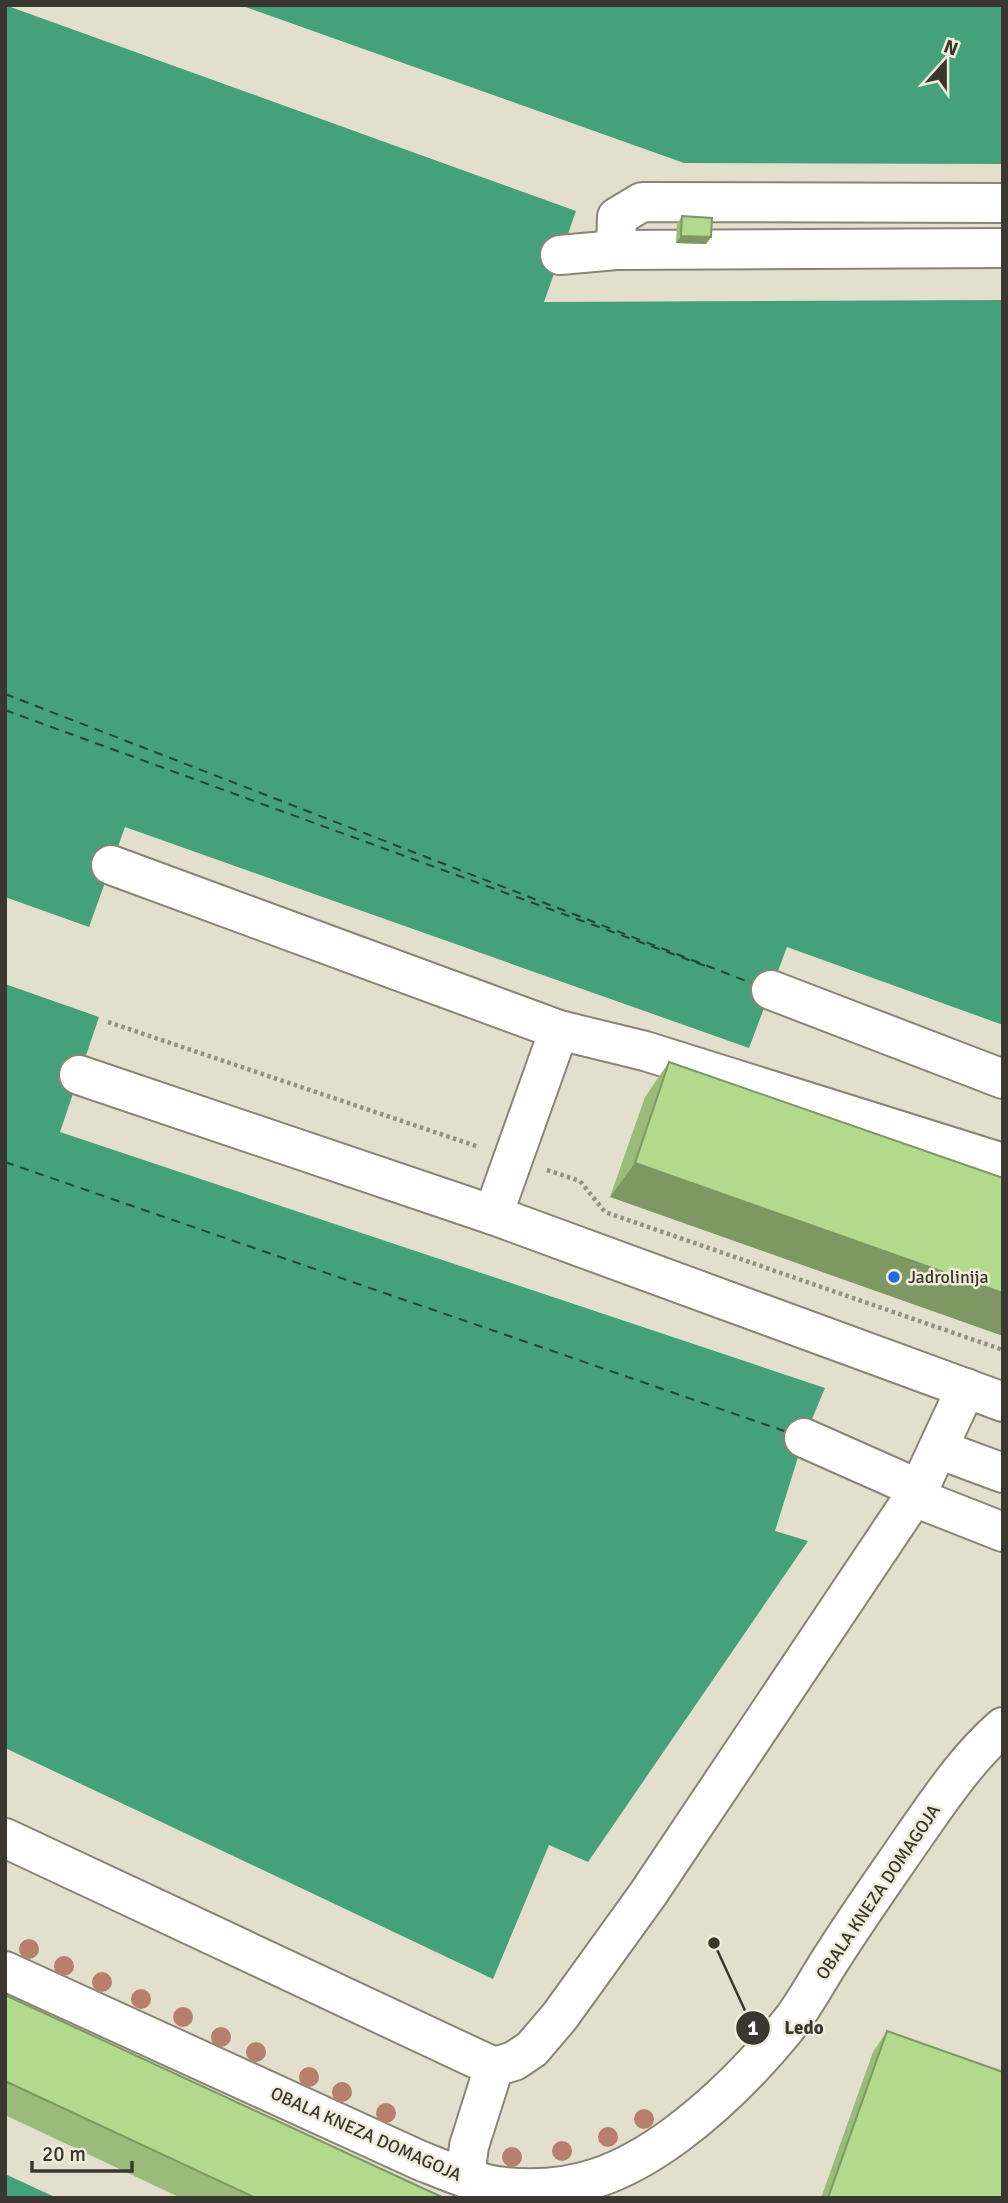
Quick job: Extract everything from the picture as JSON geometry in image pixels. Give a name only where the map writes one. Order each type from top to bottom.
[{"type":"street","points":[[617,250],[617,217],[642,202],[1003,203]]},
{"type":"street","points":[[560,255],[617,250],[1003,248]]},
{"type":"street","points":[[111,865],[559,1030],[645,1051],[1003,1163]]},
{"type":"street","points":[[771,990],[1003,1079]]},
{"type":"street","points":[[493,1215],[559,1030]]},
{"type":"street","points":[[79,1075],[493,1215],[1003,1402]]},
{"type":"street","points":[[880,1125],[1003,1184]]},
{"type":"street","points":[[5,1838],[494,2067],[514,2061],[532,2049],[565,2009],[705,1809],[917,1493],[966,1388]]},
{"type":"street","points":[[804,1438],[1003,1532]]},
{"type":"street","points":[[938,1449],[1003,1473]]},
{"type":"street","name":"OBALA KNEZA DOMAGOJA","points":[[5,1971],[465,2178],[542,2193],[608,2174],[646,2157],[700,2117],[736,2084],[793,2019],[919,1830],[977,1753],[1003,1727]]},
{"type":"street","points":[[465,2178],[469,2146],[494,2067]]},
{"type":"path","points":[[108,1022],[580,1181],[605,1212],[1003,1350]]},
{"type":"shaded area","points":[[5,5],[576,211],[544,302],[1003,300],[1003,1025],[787,947],[749,1048],[125,827],[89,927],[5,897]]},
{"type":"shaded area","points":[[240,5],[1003,5],[1003,164],[684,163]]},
{"type":"shaded area","points":[[5,984],[99,1017],[60,1132],[825,1388],[804,1438],[775,1531],[808,1541],[588,1862],[549,1845],[493,1979],[5,1748]]},
{"type":"shaded area","points":[[5,2174],[57,2198],[5,2198]]},
{"type":"building","points":[[682,216],[712,218],[711,237],[681,236]]},
{"type":"building","points":[[669,1062],[1003,1178],[1003,1293],[635,1163]]},
{"type":"building","points":[[5,1995],[444,2198],[256,2198],[5,2081]]},
{"type":"building","points":[[887,2031],[1003,2072],[1003,2198],[828,2198]]},
{"type":"ferry route","points":[[5,694],[754,984]]},
{"type":"ferry route","points":[[5,710],[711,968]]},
{"type":"ferry route","points":[[5,1162],[787,1432]]},
{"type":"place","name":"Jadrolinija","points":[[894,1277]]},
{"type":"place","name":"Ledo","points":[[714,1943]]}]
